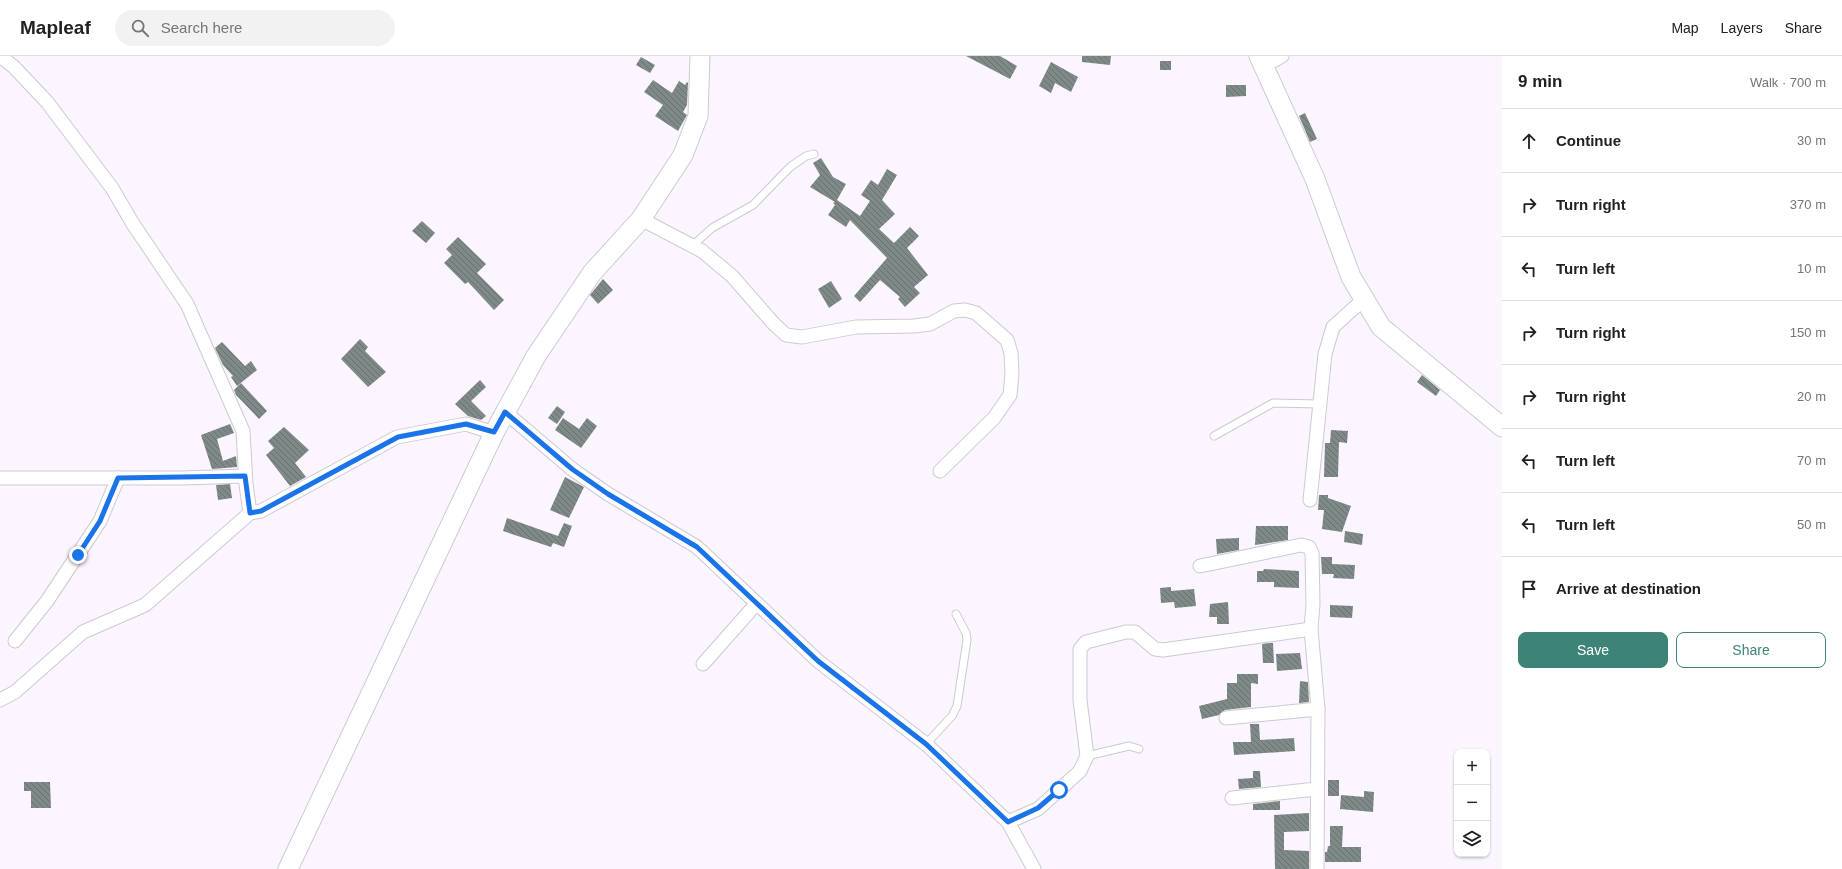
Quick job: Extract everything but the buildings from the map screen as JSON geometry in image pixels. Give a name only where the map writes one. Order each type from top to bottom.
[{"type":"street","points":[[0,56],[14,67],[47,102],[112,188],[133,224],[188,304],[243,431],[245,476],[250,513]]},
{"type":"street","points":[[288,869],[494,432],[505,412],[536,356],[592,273],[641,219],[683,155],[698,116],[700,56]]},
{"type":"street","points":[[1282,56],[1262,61],[1315,179],[1351,277],[1364,299],[1381,327],[1502,427]]},
{"type":"street","points":[[641,219],[702,251],[732,276],[774,324],[786,334],[802,338],[856,327],[930,324],[954,311],[965,310],[976,313],[1006,340],[1011,353],[1012,374],[1010,395],[994,418],[940,471]]},
{"type":"street","points":[[1310,500],[1325,354],[1333,327],[1364,299]]},
{"type":"street","points":[[505,412],[572,469],[608,494],[697,547],[818,661],[926,744],[1008,822],[1034,869]]},
{"type":"street","points":[[0,700],[15,692],[83,632],[145,605],[250,513],[261,511],[398,437],[466,424],[494,432]]},
{"type":"street","points":[[0,478],[245,476]]},
{"type":"street","points":[[15,641],[47,601],[100,521],[118,478]]},
{"type":"street","points":[[1200,566],[1301,545],[1309,547],[1312,553],[1314,604],[1311,629],[1318,709],[1316,789],[1317,869]]},
{"type":"street","points":[[703,664],[757,603]]},
{"type":"street","points":[[1008,822],[1038,808],[1080,771],[1088,756],[1080,700],[1080,649],[1086,642],[1126,632],[1135,632],[1151,647],[1163,650],[1311,629]]},
{"type":"street","points":[[1226,718],[1318,709]]},
{"type":"street","points":[[1232,798],[1316,789]]},
{"type":"lane","points":[[692,246],[712,228],[753,205],[790,167],[806,156],[814,154]]},
{"type":"lane","points":[[1214,436],[1273,403],[1320,404]]},
{"type":"lane","points":[[926,744],[952,716],[958,706],[967,640],[966,633],[956,614]]},
{"type":"lane","points":[[1088,756],[1129,746],[1138,750]]},
{"type":"route","points":[[78,555],[100,521],[118,478],[245,476],[250,513],[261,511],[398,437],[466,424],[494,432],[505,412],[572,469],[608,494],[697,547],[818,661],[926,744],[1008,822],[1038,808],[1059,790]]}]
